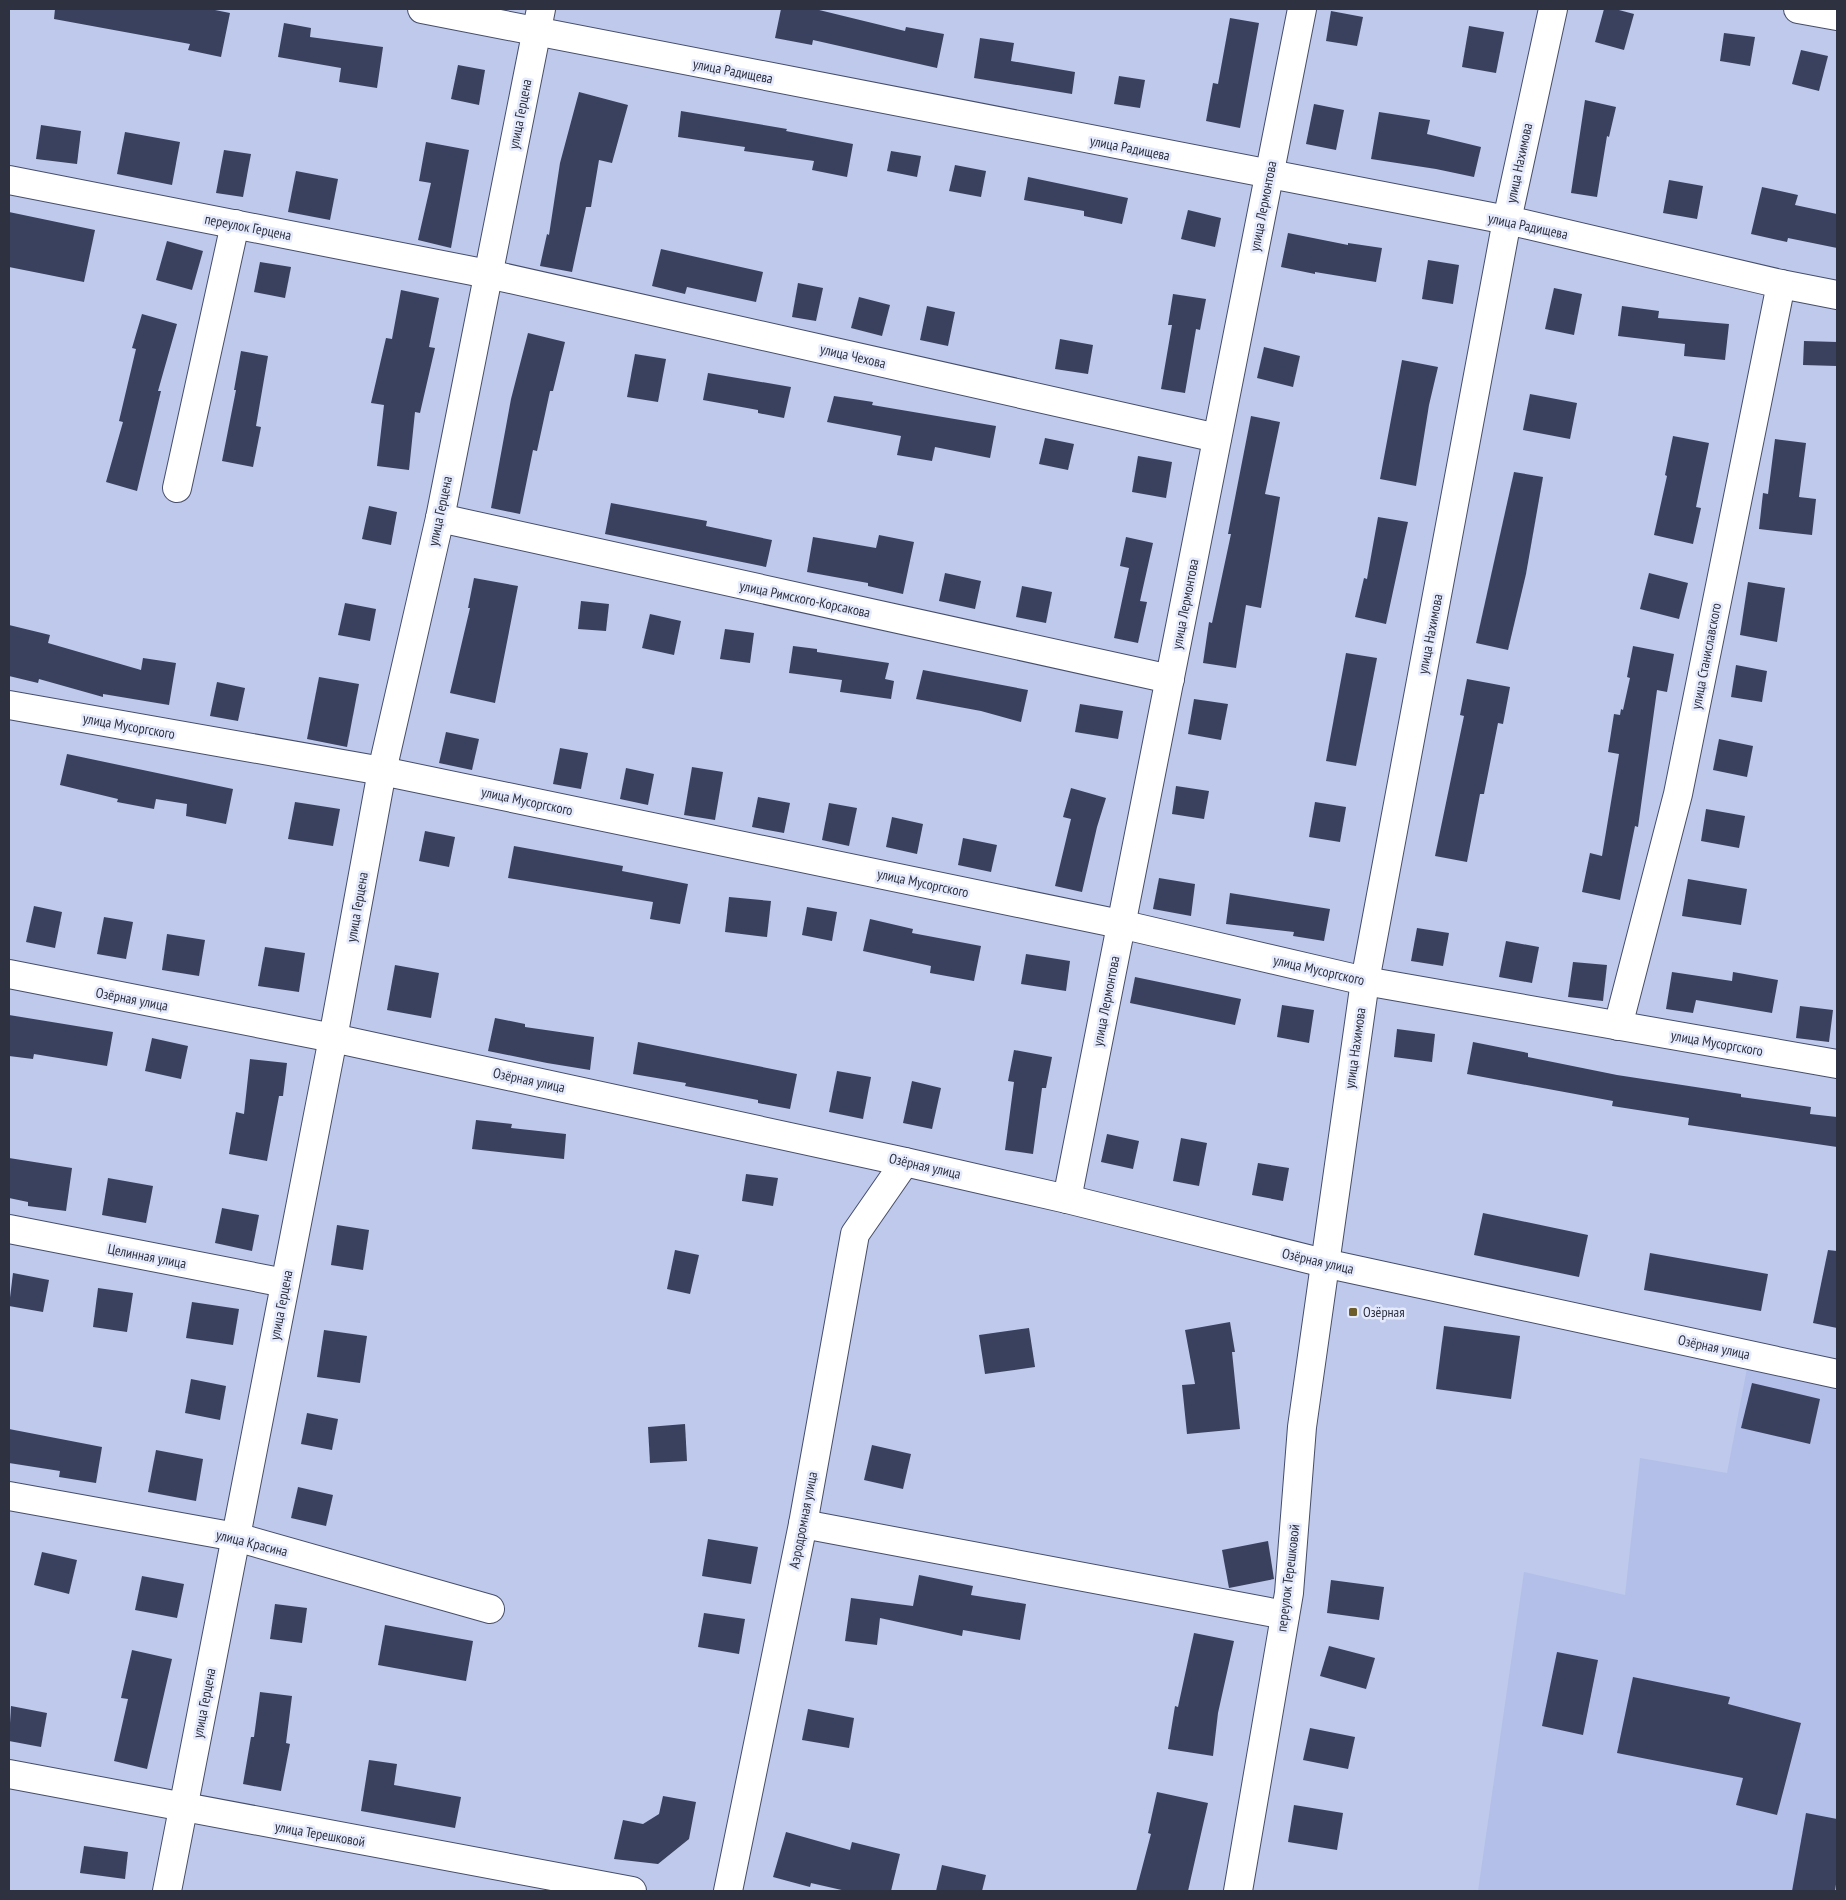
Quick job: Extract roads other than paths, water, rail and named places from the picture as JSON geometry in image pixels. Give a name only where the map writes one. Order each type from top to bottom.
[{"type":"street","name":"улица Радищева","points":[[422,9],[539,20],[1270,175],[1507,220],[1781,284],[1837,295]]},
{"type":"street","name":"улица Лермонтова","points":[[1067,1199],[1302,9]]},
{"type":"street","name":"улица Нахимова","points":[[1324,1263],[1365,981],[1507,220],[1553,9]]},
{"type":"street","points":[[1798,9],[1837,16]]},
{"type":"street","name":"улица Герцена","points":[[167,1891],[333,1038],[382,771],[440,518],[539,20]]},
{"type":"street","name":"переулок Герцена","points":[[9,180],[488,274]]},
{"type":"street","points":[[177,488],[235,224]]},
{"type":"street","name":"улица Чехова","points":[[488,274],[1218,438]]},
{"type":"street","name":"улица Станиславского","points":[[1618,1026],[1678,794],[1781,284]]},
{"type":"street","name":"улица Римского-Корсакова","points":[[440,518],[1170,679]]},
{"type":"street","name":"улица Мусоргского","points":[[9,705],[382,771],[1120,924],[1365,981],[1837,1064]]},
{"type":"street","name":"Озёрная улица","points":[[9,974],[333,1038],[905,1162],[1067,1199],[1324,1263],[1837,1374]]},
{"type":"street","name":"Аэродромная улица","points":[[728,1891],[803,1524],[855,1234],[905,1162]]},
{"type":"street","name":"Целинная улица","points":[[9,1229],[285,1283]]},
{"type":"street","name":"переулок Терешковой","points":[[1238,1891],[1289,1594],[1302,1427],[1324,1263]]},
{"type":"street","name":"улица Красина","points":[[9,1496],[236,1537],[490,1609]]},
{"type":"street","points":[[803,1524],[1285,1616]]},
{"type":"street","name":"улица Терешковой","points":[[9,1774],[632,1891]]},
{"type":"place","name":"Озёрная","points":[[1353,1312]]}]
